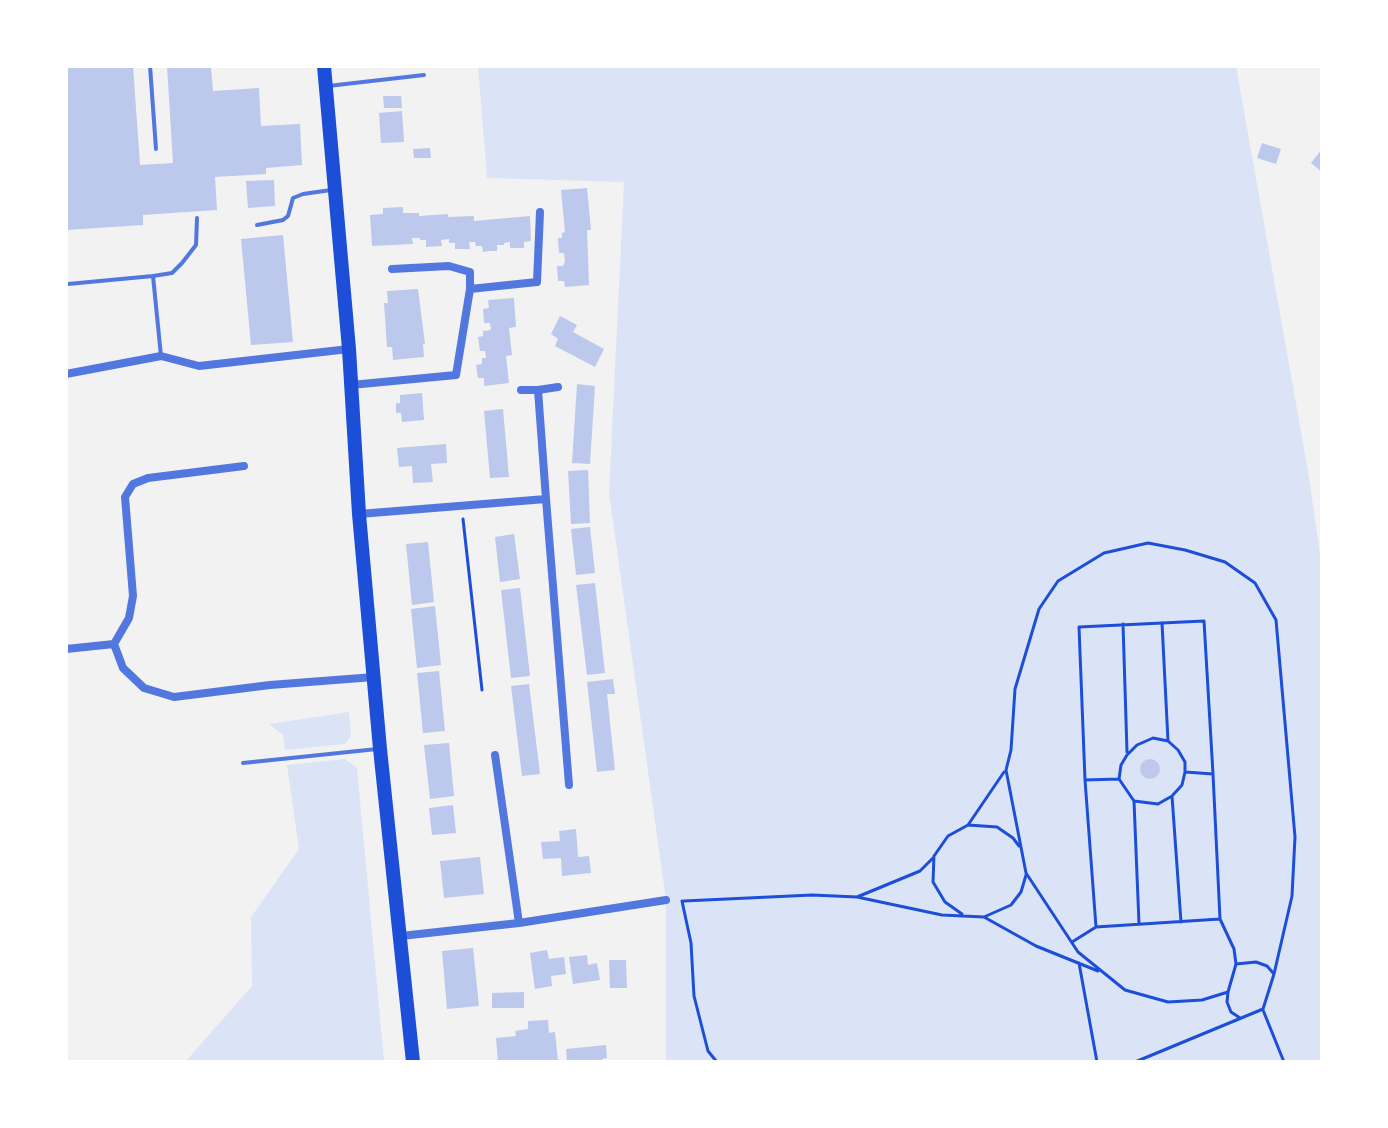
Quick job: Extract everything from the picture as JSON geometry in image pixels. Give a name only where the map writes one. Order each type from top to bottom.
[{"type":"main road","points":[[324,66],[349,349],[359,514],[413,1062]]},
{"type":"street","points":[[470,289],[537,282],[540,212]]},
{"type":"street","points":[[351,385],[456,375],[470,272],[449,266],[392,269]]},
{"type":"street","points":[[66,374],[161,356],[199,366],[349,349]]},
{"type":"street","points":[[521,390],[558,387]]},
{"type":"street","points":[[538,390],[569,785]]},
{"type":"street","points":[[114,644],[129,618],[133,596],[125,497],[133,484],[148,478],[244,466]]},
{"type":"street","points":[[359,514],[546,499]]},
{"type":"street","points":[[66,649],[114,644]]},
{"type":"street","points":[[114,644],[123,668],[144,688],[174,697],[374,677]]},
{"type":"street","points":[[495,755],[519,923]]},
{"type":"street","points":[[401,936],[519,923],[666,900]]},
{"type":"lane","points":[[150,66],[156,149]]},
{"type":"lane","points":[[325,86],[424,75]]},
{"type":"lane","points":[[257,225],[283,220],[288,216],[293,198],[333,190]]},
{"type":"lane","points":[[68,284],[172,273],[196,245],[197,218]]},
{"type":"lane","points":[[153,276],[161,356]]},
{"type":"lane","points":[[243,763],[380,749]]},
{"type":"path","points":[[461,504],[482,690]]},
{"type":"path","points":[[857,897],[920,871],[948,836],[968,825],[1006,770],[1011,750],[1015,689],[1039,609],[1058,581],[1104,553],[1148,543],[1225,562],[1255,583],[1276,620],[1295,837],[1292,896],[1263,1009],[1284,1062]]},
{"type":"path","points":[[1096,927],[1085,780],[1079,627],[1204,621],[1220,919],[1234,949],[1236,964],[1227,1002],[1231,1012],[1242,1020]]},
{"type":"path","points":[[1134,801],[1158,804],[1172,796],[1182,785],[1185,772],[1185,762],[1168,741],[1162,623]]},
{"type":"path","points":[[1123,624],[1127,755]]},
{"type":"path","points":[[1139,924],[1134,801],[1119,779],[1121,765],[1137,745],[1153,738],[1168,741]]},
{"type":"path","points":[[1006,770],[1026,873],[1078,952],[1125,990],[1168,1002],[1202,1000],[1228,992]]},
{"type":"path","points":[[1185,772],[1213,774]]},
{"type":"path","points":[[1085,780],[1119,779]]},
{"type":"path","points":[[1172,796],[1181,922]]},
{"type":"path","points":[[968,825],[997,827],[1013,838],[1020,848]]},
{"type":"path","points":[[934,856],[933,882],[945,902],[962,914]]},
{"type":"path","points":[[984,917],[1011,905],[1021,892],[1026,873]]},
{"type":"path","points":[[666,900],[812,895],[857,897],[942,915],[984,917],[1036,946],[1101,972]]},
{"type":"path","points":[[684,901],[694,996],[708,1051],[717,1062]]},
{"type":"path","points":[[1072,942],[1096,927],[1220,919]]},
{"type":"path","points":[[1236,964],[1256,962],[1267,966],[1274,974]]},
{"type":"path","points":[[1079,963],[1097,1062]]},
{"type":"path","points":[[1135,1062],[1263,1009]]},
{"type":"shaded area","points":[[478,66],[1236,66],[1308,471],[1322,567],[1322,1062],[666,1062],[666,900],[609,493],[624,182],[487,178]]},
{"type":"shaded area","points":[[349,712],[351,735],[345,744],[285,750],[283,735],[269,724]]},
{"type":"shaded area","points":[[345,759],[357,768],[384,1061],[185,1062],[252,986],[251,917],[299,849],[287,765]]},
{"type":"building","points":[[66,66],[133,66],[140,165],[173,163],[167,66],[200,66],[211,67],[213,91],[259,88],[261,126],[300,124],[302,165],[266,168],[266,174],[215,177],[217,210],[143,215],[143,225],[66,230]]},
{"type":"building","points":[[383,96],[401,96],[402,108],[384,108]]},
{"type":"building","points":[[402,111],[404,142],[381,143],[379,113]]},
{"type":"building","points":[[1262,143],[1281,149],[1276,164],[1257,158]]},
{"type":"building","points":[[430,148],[431,158],[414,158],[413,149]]},
{"type":"building","points":[[1322,149],[1322,172],[1311,163]]},
{"type":"building","points":[[274,180],[275,206],[248,208],[246,181]]},
{"type":"building","points":[[587,188],[591,230],[587,230],[589,285],[565,287],[564,281],[558,281],[557,266],[563,266],[565,261],[564,253],[559,253],[558,238],[562,238],[565,232],[561,190]]},
{"type":"building","points":[[403,207],[403,213],[474,216],[474,221],[530,216],[531,241],[524,242],[524,248],[510,248],[510,242],[497,245],[497,251],[483,252],[482,246],[476,246],[475,242],[469,242],[470,249],[455,249],[455,243],[449,243],[449,239],[441,240],[442,246],[426,247],[426,240],[412,238],[413,244],[372,246],[370,215],[383,214],[383,208]]},
{"type":"building","points":[[283,235],[293,342],[251,345],[241,239]]},
{"type":"building","points":[[418,289],[424,357],[393,360],[392,347],[387,347],[384,303],[388,303],[387,291]]},
{"type":"building","points":[[514,298],[516,327],[509,328],[512,355],[506,356],[509,383],[484,386],[484,378],[478,378],[476,365],[482,364],[482,358],[486,358],[485,351],[480,351],[478,337],[483,336],[483,331],[491,330],[490,323],[484,323],[483,309],[489,308],[488,300]]},
{"type":"building","points":[[560,316],[577,325],[573,332],[604,349],[595,367],[555,346],[558,339],[551,334]]},
{"type":"building","points":[[577,384],[595,386],[590,464],[572,463]]},
{"type":"building","points":[[422,393],[424,420],[402,422],[401,413],[396,413],[400,395]]},
{"type":"building","points":[[503,409],[509,477],[490,478],[484,411]]},
{"type":"building","points":[[446,444],[447,463],[431,464],[433,482],[413,483],[412,466],[399,467],[397,448]]},
{"type":"building","points":[[588,470],[590,523],[571,524],[568,471]]},
{"type":"building","points":[[590,527],[595,573],[576,575],[571,529]]},
{"type":"building","points":[[514,534],[520,579],[500,582],[495,537]]},
{"type":"building","points":[[428,542],[434,602],[412,605],[406,544]]},
{"type":"building","points":[[595,583],[605,673],[587,675],[576,585]]},
{"type":"building","points":[[520,588],[530,676],[511,678],[501,590]]},
{"type":"building","points":[[435,606],[441,665],[417,668],[411,609]]},
{"type":"building","points":[[439,671],[445,731],[423,733],[417,673]]},
{"type":"building","points":[[613,679],[615,694],[607,694],[615,770],[597,772],[587,682]]},
{"type":"building","points":[[529,684],[540,774],[522,776],[511,686]]},
{"type":"building","points":[[449,743],[454,796],[430,799],[424,745]]},
{"type":"building","points":[[1150,759],[1157,762],[1160,769],[1157,776],[1150,779],[1143,776],[1140,769],[1143,762]]},
{"type":"building","points":[[453,805],[456,833],[432,835],[429,808]]},
{"type":"building","points":[[576,829],[578,857],[589,856],[591,873],[562,876],[561,858],[543,859],[541,842],[560,841],[559,831]]},
{"type":"building","points":[[480,857],[484,894],[444,898],[440,861]]},
{"type":"building","points":[[473,948],[479,1006],[447,1009],[442,951]]},
{"type":"building","points":[[547,950],[549,959],[564,957],[566,974],[551,976],[552,986],[535,989],[530,953]]},
{"type":"building","points":[[587,955],[588,965],[597,963],[600,980],[573,984],[569,957]]},
{"type":"building","points":[[609,960],[626,960],[627,988],[610,988]]},
{"type":"building","points":[[524,992],[524,1008],[492,1008],[492,993]]},
{"type":"building","points":[[548,1020],[549,1033],[555,1032],[558,1061],[498,1062],[496,1038],[516,1036],[515,1031],[528,1029],[528,1021]]},
{"type":"building","points":[[606,1045],[607,1058],[602,1059],[603,1062],[567,1062],[566,1049]]}]
